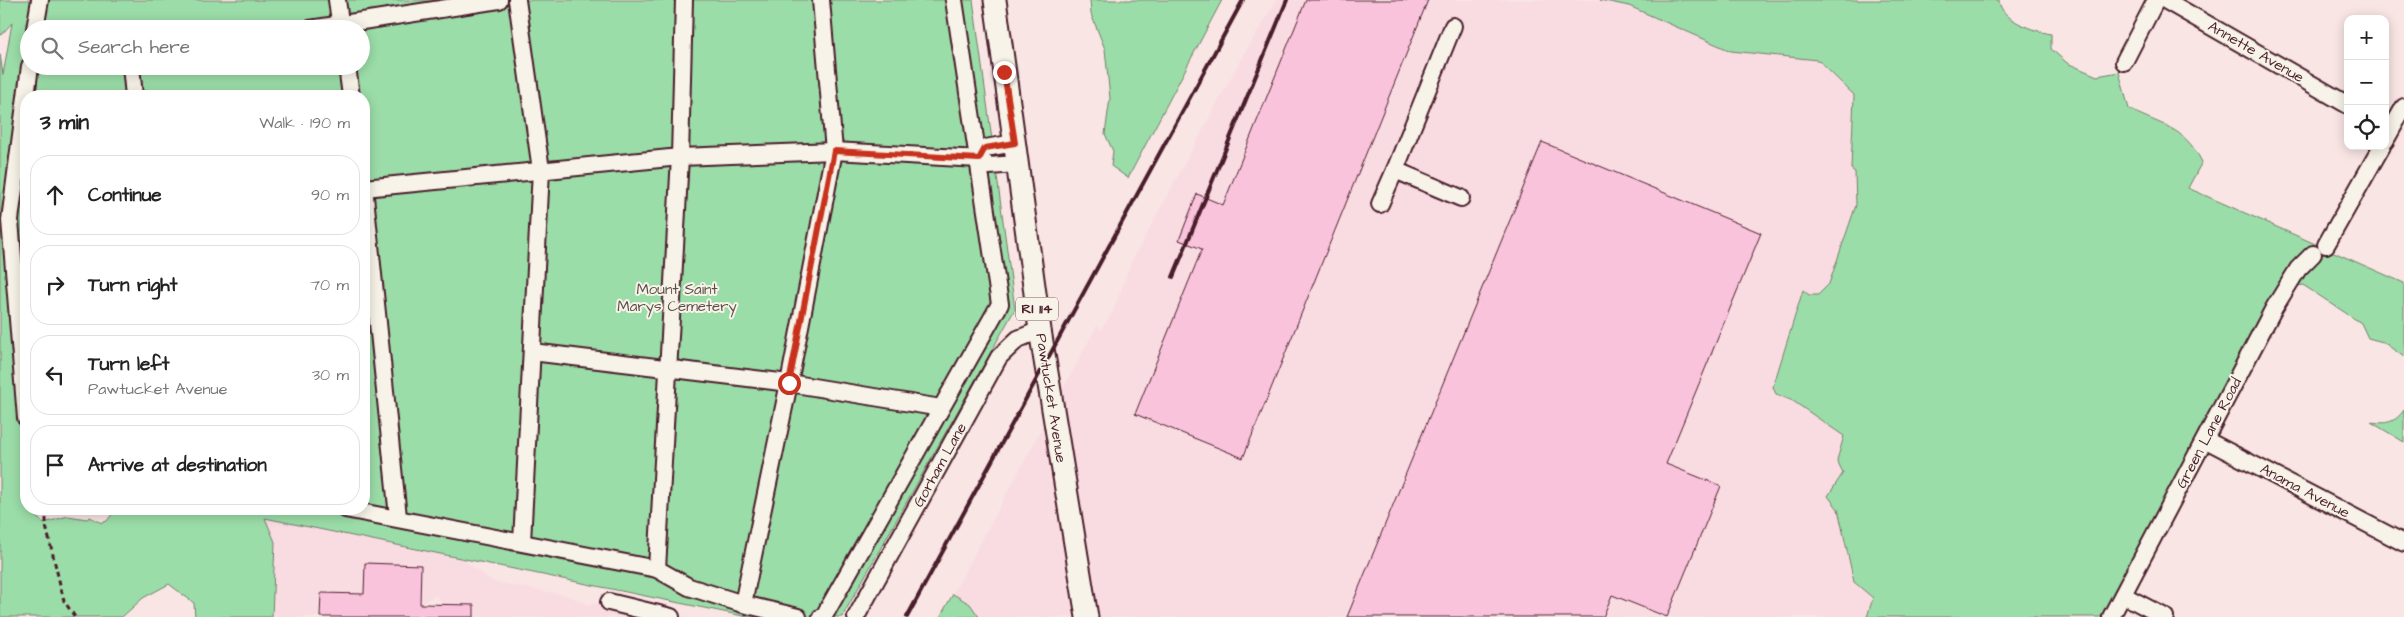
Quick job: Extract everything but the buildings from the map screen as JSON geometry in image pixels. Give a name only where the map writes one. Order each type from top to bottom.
[{"type":"main road","name":"Pawtucket Avenue","points":[[995,0],[1040,330],[1087,617]]},
{"type":"street","points":[[37,20],[40,0]]},
{"type":"street","points":[[338,0],[340,20]]},
{"type":"street","points":[[370,22],[499,0]]},
{"type":"street","points":[[517,0],[541,170],[522,542]]},
{"type":"street","points":[[657,568],[680,157],[684,0]]},
{"type":"street","points":[[743,604],[789,383],[834,151],[821,0]]},
{"type":"street","points":[[821,617],[824,616],[1000,304],[954,0]]},
{"type":"street","points":[[2124,62],[2156,0]]},
{"type":"street","name":"Annette Avenue","points":[[2164,0],[2344,103]]},
{"type":"street","points":[[1380,204],[1453,26]]},
{"type":"street","points":[[27,90],[29,75]]},
{"type":"street","points":[[131,75],[133,90]]},
{"type":"street","points":[[348,75],[350,90]]},
{"type":"street","points":[[2389,130],[2404,107]]},
{"type":"street","points":[[20,143],[10,220],[20,276]]},
{"type":"street","points":[[979,159],[985,148],[1015,143]]},
{"type":"street","name":"Green Lane Road","points":[[2111,617],[2290,280],[2320,250],[2380,150]]},
{"type":"street","points":[[370,187],[680,157],[834,151],[979,159],[989,166],[1017,164]]},
{"type":"street","points":[[1395,170],[1461,198]]},
{"type":"street","points":[[370,246],[398,517]]},
{"type":"street","name":"Gorham Lane","points":[[856,617],[999,357],[1018,339],[1040,330]]},
{"type":"street","points":[[532,352],[789,383],[941,408]]},
{"type":"street","name":"Anama Avenue","points":[[2206,440],[2404,543]]},
{"type":"street","points":[[370,513],[657,568],[689,587],[743,604],[798,617]]},
{"type":"street","points":[[2122,595],[2165,617]]},
{"type":"street","points":[[609,602],[671,617]]},
{"type":"path","points":[[46,515],[46,526],[64,601],[75,617]]},
{"type":"shaded area","points":[[1277,0],[1600,0],[1629,5],[1731,51],[1818,60],[1854,95],[1851,168],[1855,171],[1856,205],[1829,284],[1818,296],[1809,295],[1802,291],[1773,387],[1776,394],[1793,401],[1844,436],[1837,460],[1843,473],[1829,496],[1838,509],[1854,582],[1873,598],[1867,617],[979,617],[970,604],[953,594],[1097,326],[1101,330],[1113,312],[1131,263],[1243,56]]},
{"type":"shaded area","points":[[264,515],[311,515],[419,528],[493,582],[569,596],[588,605],[615,600],[689,617],[446,617],[446,606],[435,595],[422,603],[422,617],[272,617],[275,542]]},
{"type":"green space","name":"Mount Saint Marys Cemetery","points":[[0,0],[973,0],[1015,309],[842,617],[748,617],[265,518],[275,542],[272,617],[195,617],[194,603],[169,584],[143,598],[122,617],[0,617],[0,54],[3,75],[12,23],[0,36]]},
{"type":"green space","points":[[1090,0],[1222,0],[1128,178],[1111,166],[1113,151],[1105,134],[1110,98],[1105,49],[1091,14]]},
{"type":"green space","points":[[1600,0],[1999,0],[2001,7],[2011,19],[2027,27],[2051,34],[2051,49],[2067,63],[2097,76],[2119,72],[2129,109],[2171,128],[2180,134],[2195,150],[2202,162],[2188,188],[2404,283],[2404,357],[2383,342],[2368,338],[2361,323],[2303,285],[2298,286],[2270,323],[2112,617],[1867,617],[1873,598],[1854,582],[1838,509],[1828,496],[1843,473],[1837,460],[1844,436],[1793,401],[1776,394],[1773,387],[1803,290],[1809,295],[1818,295],[1829,284],[1856,205],[1855,172],[1851,169],[1854,95],[1818,60],[1731,51],[1629,6]]},
{"type":"green space","points":[[2404,410],[2404,442],[2371,422],[2390,422],[2397,418]]},
{"type":"green space","points":[[953,594],[970,604],[979,617],[940,617]]},
{"type":"railway","points":[[907,617],[1243,0]]},
{"type":"railway","points":[[1173,277],[1287,0]]},
{"type":"route","points":[[789,383],[834,151],[979,159],[985,148],[1015,143],[1004,72]]}]
